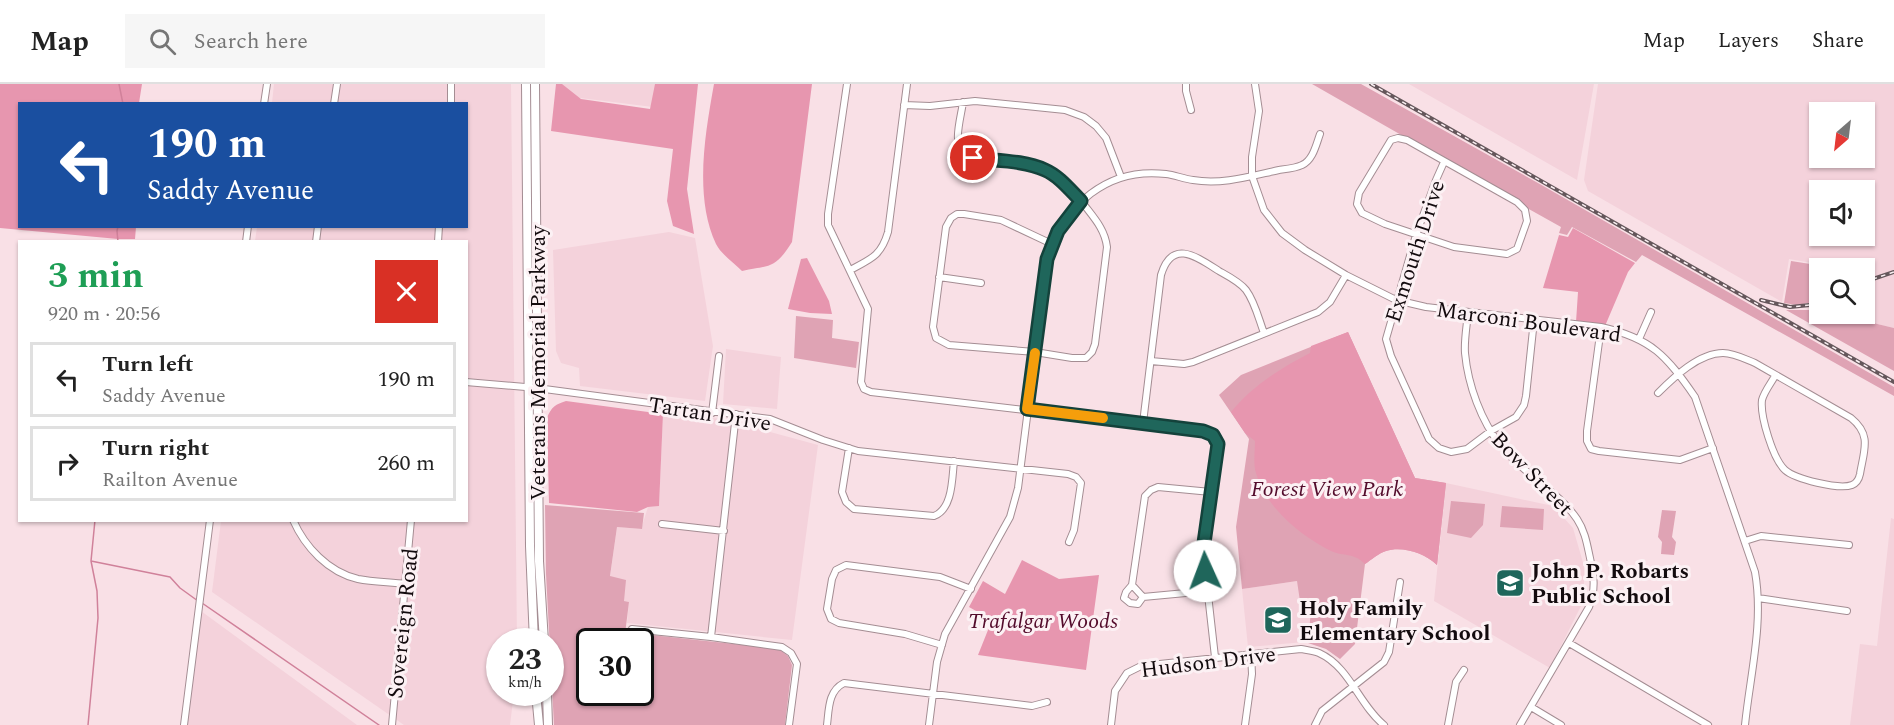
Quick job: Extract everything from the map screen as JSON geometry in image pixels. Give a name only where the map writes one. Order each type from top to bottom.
[{"type":"highway","name":"Veterans Memorial Parkway","points":[[526,84],[532,387],[543,628]]},
{"type":"highway","name":"Veterans Memorial Parkway","points":[[533,628],[530,546],[535,84]]},
{"type":"highway","points":[[538,706],[539,725]]},
{"type":"highway","points":[[548,706],[549,725]]},
{"type":"street","points":[[264,102],[267,84]]},
{"type":"street","points":[[334,102],[337,84]]},
{"type":"street","points":[[451,84],[451,102]]},
{"type":"street","points":[[847,84],[828,225],[868,309],[861,382],[864,389],[871,392],[1143,423],[1203,431],[1213,435],[1218,444],[1203,550],[1215,657]]},
{"type":"street","points":[[850,270],[873,257],[884,246],[888,232],[907,84]]},
{"type":"street","points":[[1186,84],[1191,110]]},
{"type":"street","name":"Marconi Boulevard","points":[[1255,84],[1259,111],[1252,157],[1252,176],[1264,210],[1282,233],[1346,275],[1396,300],[1426,307],[1601,327],[1639,339],[1664,356],[1679,374],[1695,397],[1755,572],[1758,621],[1745,725]]},
{"type":"street","points":[[904,105],[930,106],[975,101],[1065,110],[1084,117],[1096,126],[1106,138],[1121,177]]},
{"type":"street","points":[[963,102],[957,144],[959,151],[964,156],[1027,165],[1045,170],[1081,201],[1106,236],[1107,247],[1095,344],[1092,352],[1086,358],[949,345],[936,338],[933,327],[939,277],[946,227],[951,218],[957,214],[1001,220],[1052,244]]},
{"type":"street","points":[[929,725],[937,662],[945,634],[1010,517],[1018,488],[1047,259],[1052,244],[1067,218],[1090,193],[1121,177],[1166,174],[1194,181],[1220,182],[1302,165],[1314,152],[1320,134]]},
{"type":"street","points":[[1398,138],[1407,140],[1517,202],[1526,210],[1527,221],[1517,249],[1507,254],[1454,247],[1416,236],[1362,213],[1357,204],[1359,193],[1391,140],[1398,138]]},
{"type":"street","name":"Exmouth Drive","points":[[1444,162],[1416,236],[1386,339],[1391,356],[1429,439],[1439,448],[1451,452],[1467,449],[1491,431],[1516,417],[1524,405],[1534,320]]},
{"type":"street","points":[[1143,423],[1162,269],[1164,263],[1172,256],[1182,253],[1193,254],[1245,289],[1264,333]]},
{"type":"street","points":[[1151,361],[1184,364],[1193,362],[1318,312],[1330,302],[1346,275]]},
{"type":"street","points":[[939,277],[981,282]]},
{"type":"street","name":"Bow Street","points":[[1468,312],[1465,350],[1468,373],[1482,414],[1501,446],[1577,519],[1586,535],[1595,579],[1595,592],[1590,607],[1520,725]]},
{"type":"street","points":[[1639,339],[1651,312]]},
{"type":"street","points":[[1601,327],[1587,431],[1587,441],[1591,449],[1599,452],[1680,460],[1713,448]]},
{"type":"street","points":[[1658,393],[1679,374],[1702,359],[1721,353],[1748,360],[1851,417],[1862,426],[1866,438],[1860,474],[1858,480],[1853,484],[1845,486],[1815,482],[1796,477],[1783,469],[1761,413],[1763,397],[1776,376]]},
{"type":"street","points":[[712,412],[719,356]]},
{"type":"street","name":"Tartan Drive","points":[[468,382],[532,387],[770,419],[858,451],[1068,474],[1076,477],[1081,483],[1070,542]]},
{"type":"street","points":[[711,637],[736,414]]},
{"type":"street","points":[[849,448],[842,492],[846,502],[854,509],[934,516],[939,514],[944,510],[949,497],[954,460]]},
{"type":"street","points":[[1207,591],[1143,597],[1138,604],[1130,603],[1124,598],[1132,585],[1145,496],[1158,487],[1211,492]]},
{"type":"street","points":[[184,725],[210,522]]},
{"type":"street","points":[[293,522],[311,551],[342,573],[359,579],[406,584]]},
{"type":"street","name":"Sovereign Road","points":[[392,725],[411,522]]},
{"type":"street","points":[[662,524],[724,531]]},
{"type":"street","points":[[1744,541],[1761,536],[1849,545]]},
{"type":"street","points":[[942,645],[905,634],[839,623],[831,619],[827,609],[831,579],[836,570],[846,565],[940,577],[970,589]]},
{"type":"street","points":[[1315,725],[1323,711],[1383,662],[1389,652],[1401,582]]},
{"type":"street","points":[[1132,585],[1143,597]]},
{"type":"street","points":[[1758,598],[1847,611]]},
{"type":"street","points":[[654,631],[782,647],[791,652],[796,664],[789,725]]},
{"type":"street","points":[[1569,643],[1708,725]]},
{"type":"street","name":"Hudson Drive","points":[[1111,725],[1115,691],[1127,673],[1141,666],[1301,649],[1318,652],[1333,662],[1384,725]]},
{"type":"street","points":[[1245,725],[1252,674],[1251,654]]},
{"type":"street","points":[[1448,725],[1456,681],[1464,670]]},
{"type":"street","points":[[827,725],[831,697],[836,687],[844,683],[1032,706],[1047,702]]},
{"type":"street","points":[[1531,707],[1561,725]]},
{"type":"shaded area","points":[[274,84],[511,84],[517,628],[486,628],[486,706],[512,706],[510,725],[404,725],[212,592],[221,522],[468,522],[468,240],[255,240],[257,228],[468,228],[468,102],[272,102]]},
{"type":"shaded area","points":[[558,84],[656,84],[653,107],[556,95]]},
{"type":"shaded area","points":[[1409,84],[1594,84],[1577,180]]},
{"type":"shaded area","points":[[1598,84],[1894,84],[1894,328],[1875,324],[1875,258],[1809,258],[1809,262],[1789,259],[1782,302],[1588,191],[1584,180]]},
{"type":"shaded area","points":[[669,232],[695,238],[713,346],[705,401],[580,386],[579,368],[561,363],[556,351],[553,250]]},
{"type":"shaded area","points":[[726,349],[781,357],[777,409],[723,404]]},
{"type":"shaded area","points":[[663,414],[722,419],[818,445],[792,640],[627,623],[629,602],[624,601],[610,577],[617,527],[641,529],[648,507],[659,506]]},
{"type":"shaded area","name":"John P. Robarts Public School","points":[[1446,483],[1553,506],[1573,528],[1584,566],[1584,600],[1550,668],[1434,601]]},
{"type":"shaded area","points":[[1891,518],[1894,519],[1894,725],[1850,725],[1860,644],[1877,646]]},
{"type":"shaded area","name":"Holy Family Elementary School","points":[[1297,581],[1311,608],[1309,632],[1305,642],[1248,647],[1242,589]]},
{"type":"shaded area","points":[[201,611],[357,725],[187,725]]},
{"type":"green space","points":[[0,84],[142,84],[139,102],[18,102],[18,228],[136,228],[135,239],[0,228]]},
{"type":"green space","points":[[556,84],[562,84],[581,99],[650,109],[655,84],[698,84],[687,189],[694,234],[673,226],[667,201],[673,149],[551,131]]},
{"type":"green space","points":[[714,84],[812,84],[792,242],[781,257],[766,266],[742,271],[718,248],[709,226],[703,186],[703,165]]},
{"type":"green space","points":[[1312,84],[1361,84],[1894,387],[1894,396],[1642,255],[1636,262],[1572,227],[1567,235],[1559,233],[1561,227]]},
{"type":"green space","points":[[1573,228],[1635,263],[1628,272],[1605,326],[1576,322],[1578,292],[1543,288],[1559,235],[1568,237]]},
{"type":"green space","points":[[807,258],[829,301],[832,314],[788,309],[801,259]]},
{"type":"green space","points":[[1791,261],[1809,264],[1809,303],[1797,305],[1784,303]]},
{"type":"green space","points":[[1786,310],[1809,310],[1809,323]]},
{"type":"green space","points":[[796,316],[833,320],[832,338],[859,342],[856,368],[794,358]]},
{"type":"green space","points":[[1875,323],[1894,328],[1894,371],[1811,324]]},
{"type":"green space","name":"Forest View Park","points":[[1348,332],[1415,478],[1446,483],[1437,565],[1420,554],[1399,549],[1383,552],[1365,564],[1355,644],[1340,659],[1326,649],[1305,642],[1309,632],[1311,609],[1301,608],[1297,581],[1242,589],[1236,527],[1249,439],[1219,395],[1241,375]]},
{"type":"green space","name":"Forest View Park","points":[[1348,332],[1415,478],[1446,483],[1437,565],[1420,554],[1399,549],[1383,552],[1365,564],[1353,556],[1331,551],[1297,529],[1276,509],[1261,486],[1254,462],[1255,441],[1245,433],[1231,412],[1267,378],[1310,353],[1311,346]]},
{"type":"green space","points":[[566,401],[663,414],[659,506],[648,507],[637,512],[549,503],[547,418],[554,406]]},
{"type":"green space","points":[[1451,501],[1485,504],[1483,525],[1471,538],[1447,533]]},
{"type":"green space","points":[[545,505],[644,513],[642,529],[617,527],[610,576],[626,580],[624,601],[629,602],[626,628],[576,628],[576,706],[654,706],[654,635],[779,649],[788,656],[792,665],[785,725],[554,725],[553,706],[564,706],[564,628],[549,628]]},
{"type":"green space","points":[[1502,506],[1544,509],[1543,530],[1500,527]]},
{"type":"green space","points":[[1662,510],[1676,511],[1672,537],[1676,542],[1674,555],[1661,554],[1662,542],[1658,537]]},
{"type":"green space","name":"Trafalgar Woods","points":[[1022,560],[1059,579],[1099,575],[1086,670],[978,655],[992,620],[969,607],[983,581],[1005,594]]},
{"type":"waterway","points":[[119,84],[123,102]]},
{"type":"waterway","points":[[118,228],[118,240]]},
{"type":"waterway","points":[[88,725],[98,618],[97,591],[91,561],[95,522]]},
{"type":"waterway","points":[[91,561],[170,577],[180,588],[198,601]]},
{"type":"waterway","points":[[202,603],[379,725]]},
{"type":"railway","points":[[1371,84],[1894,382]]},
{"type":"railway","points":[[1875,278],[1894,272]]},
{"type":"railway","points":[[1761,300],[1790,307],[1809,305]]},
{"type":"slow traffic","points":[[1035,353],[1027,409],[1103,418]]},
{"type":"place","name":"John P. Robarts Public School","points":[[1510,583]]},
{"type":"place","name":"Holy Family Elementary School","points":[[1278,620]]},
{"type":"route","points":[[973,158],[1027,165],[1045,170],[1081,201],[1058,231],[1047,259],[1027,409],[1203,431],[1213,435],[1218,444],[1203,550],[1205,571]]}]
